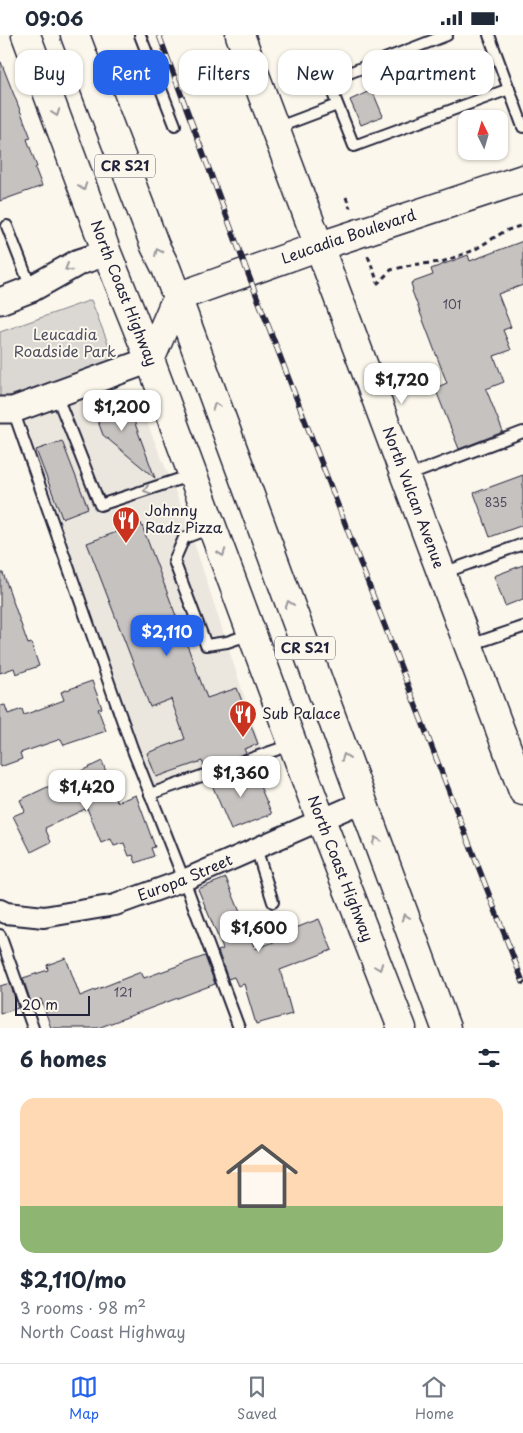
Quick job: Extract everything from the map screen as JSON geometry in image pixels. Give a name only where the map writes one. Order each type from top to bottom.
[{"type":"main road","name":"North Coast Highway","points":[[26,35],[107,253],[150,359],[321,820],[402,1028]]},
{"type":"main road","name":"CR S21","points":[[74,35],[155,246],[177,297],[446,1028]]},
{"type":"main road","name":"North Vulcan Avenue","points":[[240,35],[523,791]]},
{"type":"main road","name":"Leucadia Boulevard","points":[[177,297],[320,245],[523,179]]},
{"type":"main road","points":[[150,359],[177,297]]},
{"type":"street","points":[[0,301],[31,289],[79,263],[107,253]]},
{"type":"street","points":[[7,410],[150,359]]},
{"type":"street","name":"Europa Street","points":[[0,910],[6,913],[44,917],[115,905],[184,880],[362,802]]},
{"type":"lane","points":[[140,35],[175,125]]},
{"type":"lane","points":[[447,35],[328,81],[354,146],[509,89]]},
{"type":"lane","points":[[489,35],[523,127]]},
{"type":"lane","points":[[275,128],[337,105]]},
{"type":"lane","points":[[7,226],[31,289]]},
{"type":"lane","points":[[56,394],[100,505],[193,474]]},
{"type":"lane","points":[[7,410],[132,748],[239,1028]]},
{"type":"lane","points":[[406,477],[523,432]]},
{"type":"lane","points":[[213,527],[184,538],[174,561],[206,645],[227,642],[252,634]]},
{"type":"lane","points":[[442,573],[523,544]]},
{"type":"lane","points":[[469,646],[523,627]]},
{"type":"lane","points":[[150,794],[293,744]]},
{"type":"lane","points":[[256,848],[273,902]]},
{"type":"lane","points":[[0,935],[33,1028]]},
{"type":"path","points":[[346,197],[378,283],[391,270],[411,265],[442,262],[474,250],[506,231],[523,225]]},
{"type":"shaded area","points":[[102,387],[132,393],[145,418],[185,515],[261,748],[240,758],[152,787],[108,665],[24,417]]},
{"type":"green space","name":"Leucadia Roadside Park","points":[[91,300],[115,361],[0,399],[0,332]]},
{"type":"building","points":[[0,62],[31,138],[27,139],[42,186],[0,201]]},
{"type":"building","points":[[362,95],[374,95],[383,116],[361,125],[350,100]]},
{"type":"building","points":[[523,241],[523,285],[498,294],[511,327],[503,330],[511,350],[494,356],[504,382],[486,389],[503,432],[459,449],[435,388],[447,383],[412,291],[411,283],[433,275],[431,269],[468,255],[470,261]]},
{"type":"building","points":[[120,399],[126,412],[130,410],[155,478],[103,435],[93,408]]},
{"type":"building","points":[[62,441],[88,508],[62,518],[36,450]]},
{"type":"building","points":[[523,475],[523,525],[490,537],[474,493]]},
{"type":"building","points":[[141,523],[207,698],[237,688],[258,744],[244,749],[246,753],[205,768],[202,761],[156,777],[147,753],[185,739],[171,699],[150,707],[87,543]]},
{"type":"building","points":[[523,565],[523,599],[505,606],[494,576]]},
{"type":"building","points":[[0,573],[3,573],[28,644],[31,643],[39,666],[16,674],[14,668],[0,673]]},
{"type":"building","points":[[92,681],[102,708],[98,709],[106,731],[64,745],[61,739],[20,753],[22,759],[0,767],[0,706],[5,705],[8,714],[22,709],[24,715],[64,700],[61,692]]},
{"type":"building","points":[[102,761],[117,802],[136,795],[155,847],[151,848],[154,856],[136,863],[133,855],[129,856],[124,843],[114,846],[111,839],[101,843],[87,808],[45,828],[51,842],[31,852],[13,816],[25,811],[20,800]]},
{"type":"building","points":[[251,766],[272,814],[231,830],[210,780]]},
{"type":"building","points":[[226,878],[255,949],[295,934],[293,929],[319,919],[332,950],[280,970],[292,1014],[256,1024],[244,984],[238,986],[234,977],[228,979],[218,951],[223,949],[198,889]]},
{"type":"building","points":[[205,956],[215,984],[98,1028],[51,1028],[41,999],[31,1003],[23,978],[48,970],[47,965],[66,958],[80,996],[141,972],[144,978]]},
{"type":"building","points":[[10,983],[18,1008],[0,1014],[0,986]]},
{"type":"railway","points":[[159,35],[247,271],[523,982]]},
{"type":"place","name":"Johnny Radz Pizza","points":[[126,544]]},
{"type":"place","name":"Sub Palace","points":[[243,738]]}]
